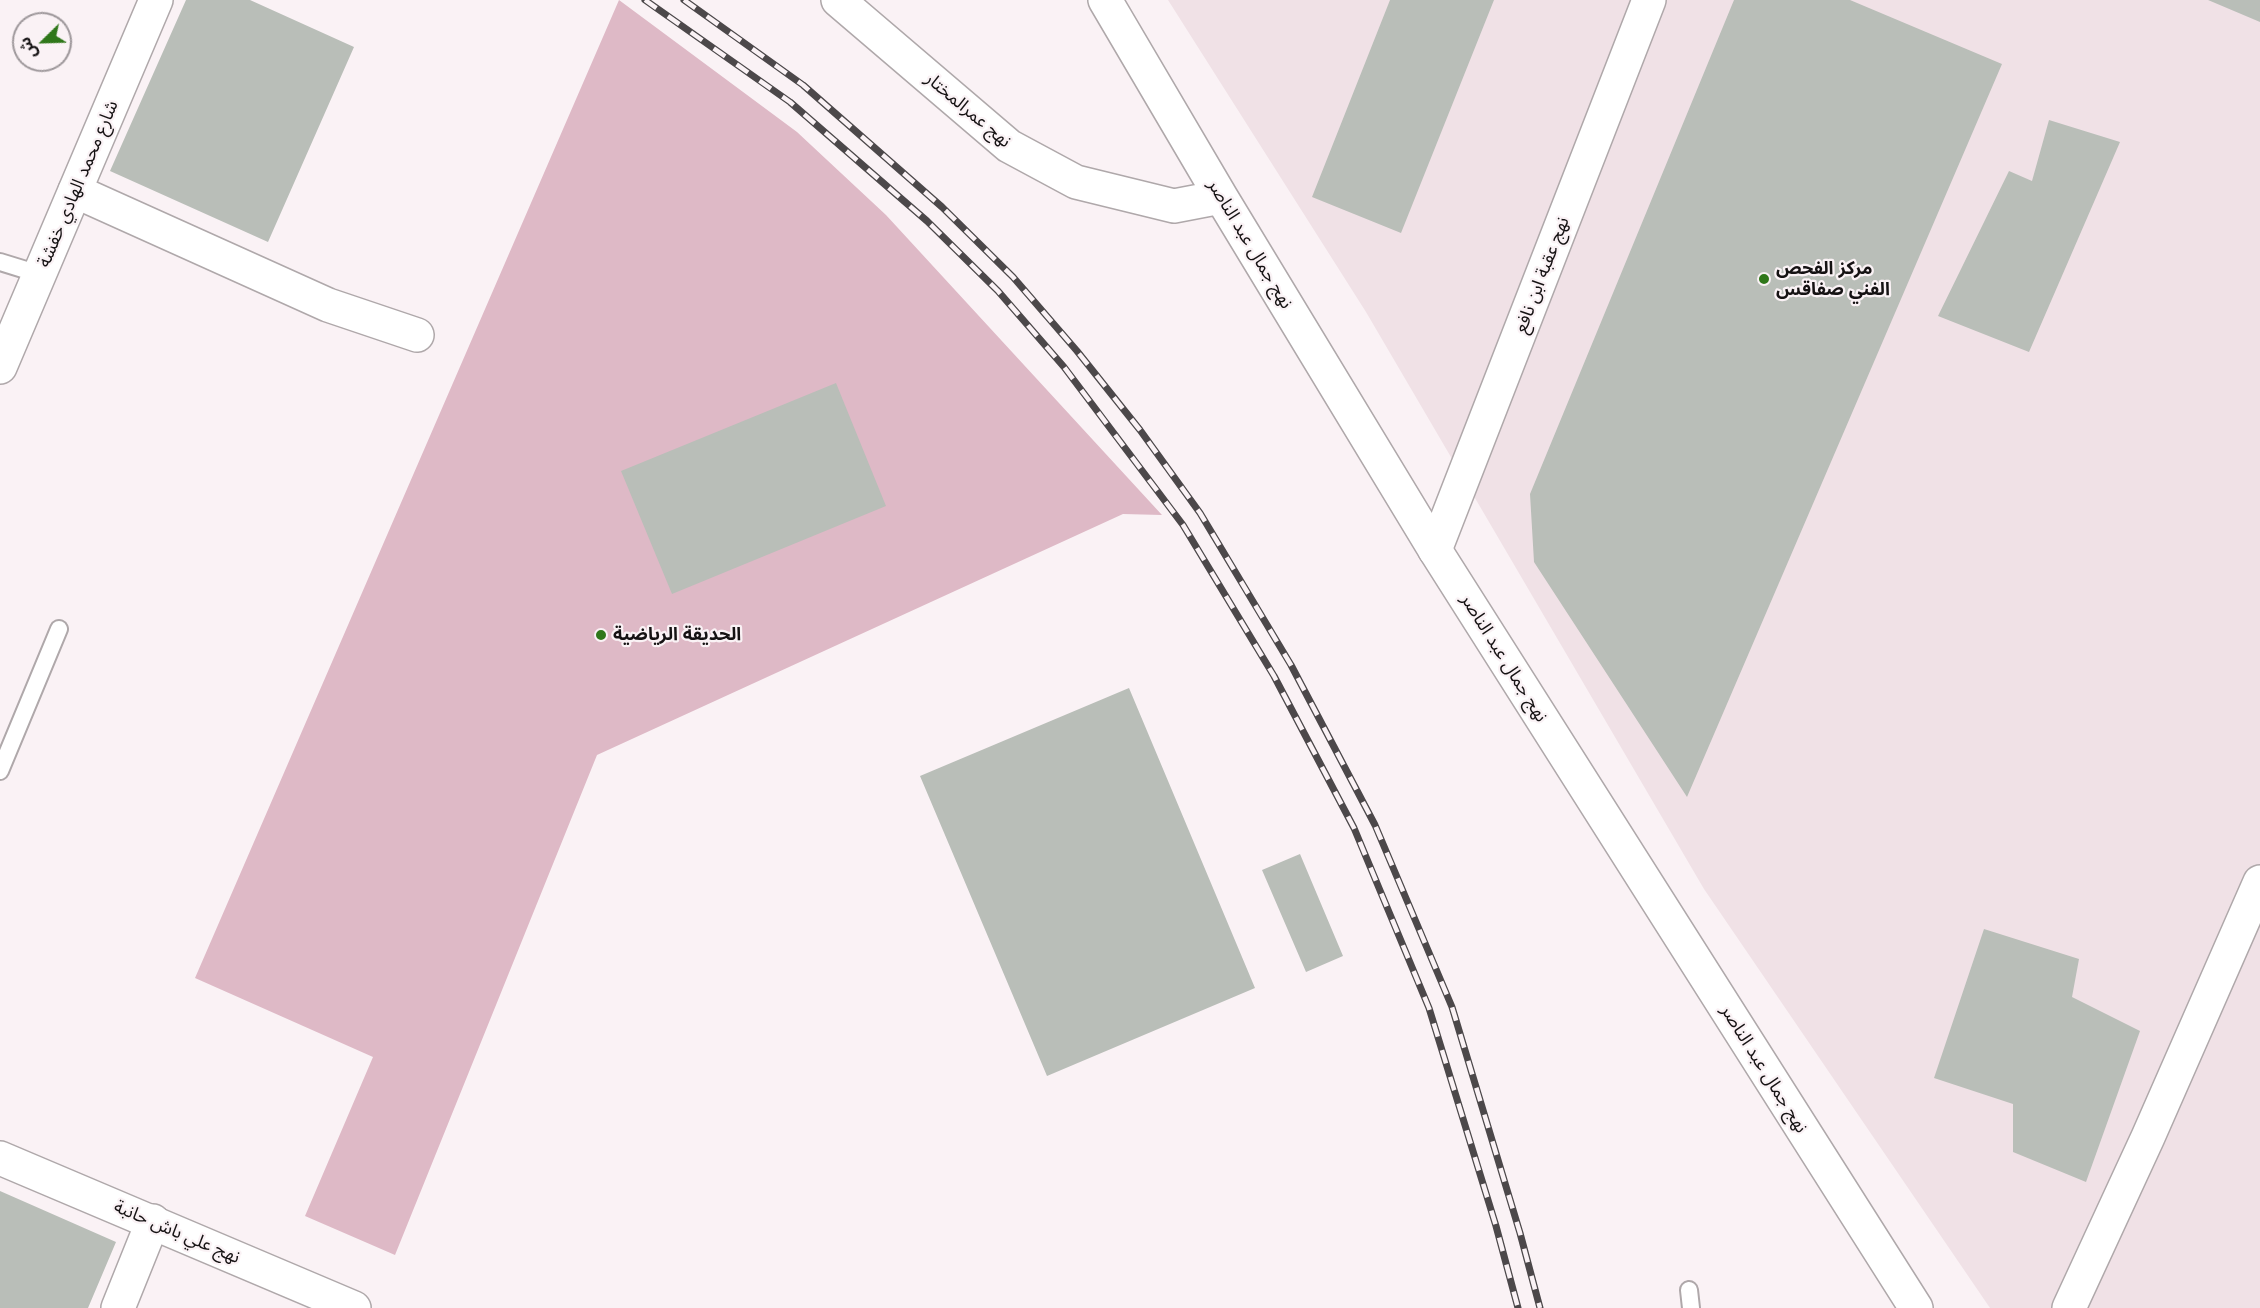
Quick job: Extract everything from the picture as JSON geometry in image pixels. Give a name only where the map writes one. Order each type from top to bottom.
[{"type":"street","name":"شارع محمد الهادي خفشة","points":[[0,367],[156,0]]},
{"type":"street","name":"نهج عمرالمختار","points":[[838,0],[1009,146],[1076,182],[1174,206],[1221,197]]},
{"type":"street","name":"نهج جمال عبد الناصر","points":[[1105,0],[1221,197],[1435,550],[1916,1308]]},
{"type":"street","name":"نهج عقبة ابن نافع","points":[[1435,550],[1649,0]]},
{"type":"street","points":[[75,191],[327,305],[417,335]]},
{"type":"street","points":[[2069,1308],[2148,1137],[2260,882]]},
{"type":"street","name":"نهج علي باش حانبة","points":[[0,1158],[354,1308]]},
{"type":"street","points":[[118,1308],[153,1221]]},
{"type":"lane","points":[[0,262],[39,274]]},
{"type":"lane","points":[[0,771],[59,629]]},
{"type":"lane","points":[[1689,1290],[1691,1308]]},
{"type":"shaded area","name":"الحديقة الرياضية","points":[[619,0],[797,132],[886,215],[1162,515],[1123,514],[597,755],[395,1255],[305,1216],[373,1057],[195,978]]},
{"type":"shaded area","points":[[1168,0],[2260,0],[2260,1308],[1990,1308],[1704,889],[1366,312]]},
{"type":"building","points":[[186,0],[250,0],[354,47],[268,242],[110,171]]},
{"type":"building","points":[[1390,0],[1494,0],[1401,233],[1312,197]]},
{"type":"building","name":"مركز الفحص الفني صفاقس","points":[[1734,0],[1850,0],[2002,64],[1687,797],[1534,562],[1530,494]]},
{"type":"building","points":[[2208,0],[2260,0],[2260,22]]},
{"type":"building","points":[[2049,120],[2120,142],[2029,352],[1938,316],[2009,171],[2032,181]]},
{"type":"building","points":[[836,383],[886,506],[672,594],[621,471]]},
{"type":"building","points":[[1129,688],[1255,988],[1047,1076],[920,776]]},
{"type":"building","points":[[1300,854],[1343,956],[1306,972],[1262,870]]},
{"type":"building","points":[[1984,929],[2079,959],[2072,997],[2140,1031],[2086,1182],[2013,1152],[2013,1104],[1934,1078]]},
{"type":"building","points":[[0,1191],[116,1242],[88,1308],[0,1308]]},
{"type":"railway","points":[[645,0],[790,102],[927,221],[998,291],[1064,367],[1183,525],[1274,676],[1354,828],[1429,1008],[1496,1226],[1518,1308]]},
{"type":"railway","points":[[684,0],[803,85],[942,207],[1013,277],[1077,351],[1140,430],[1200,513],[1291,665],[1375,825],[1452,1007],[1520,1233],[1540,1308]]},
{"type":"place","name":"مركز الفحص الفني صفاقس","points":[[1764,279]]},
{"type":"place","name":"الحديقة الرياضية","points":[[601,635]]}]
